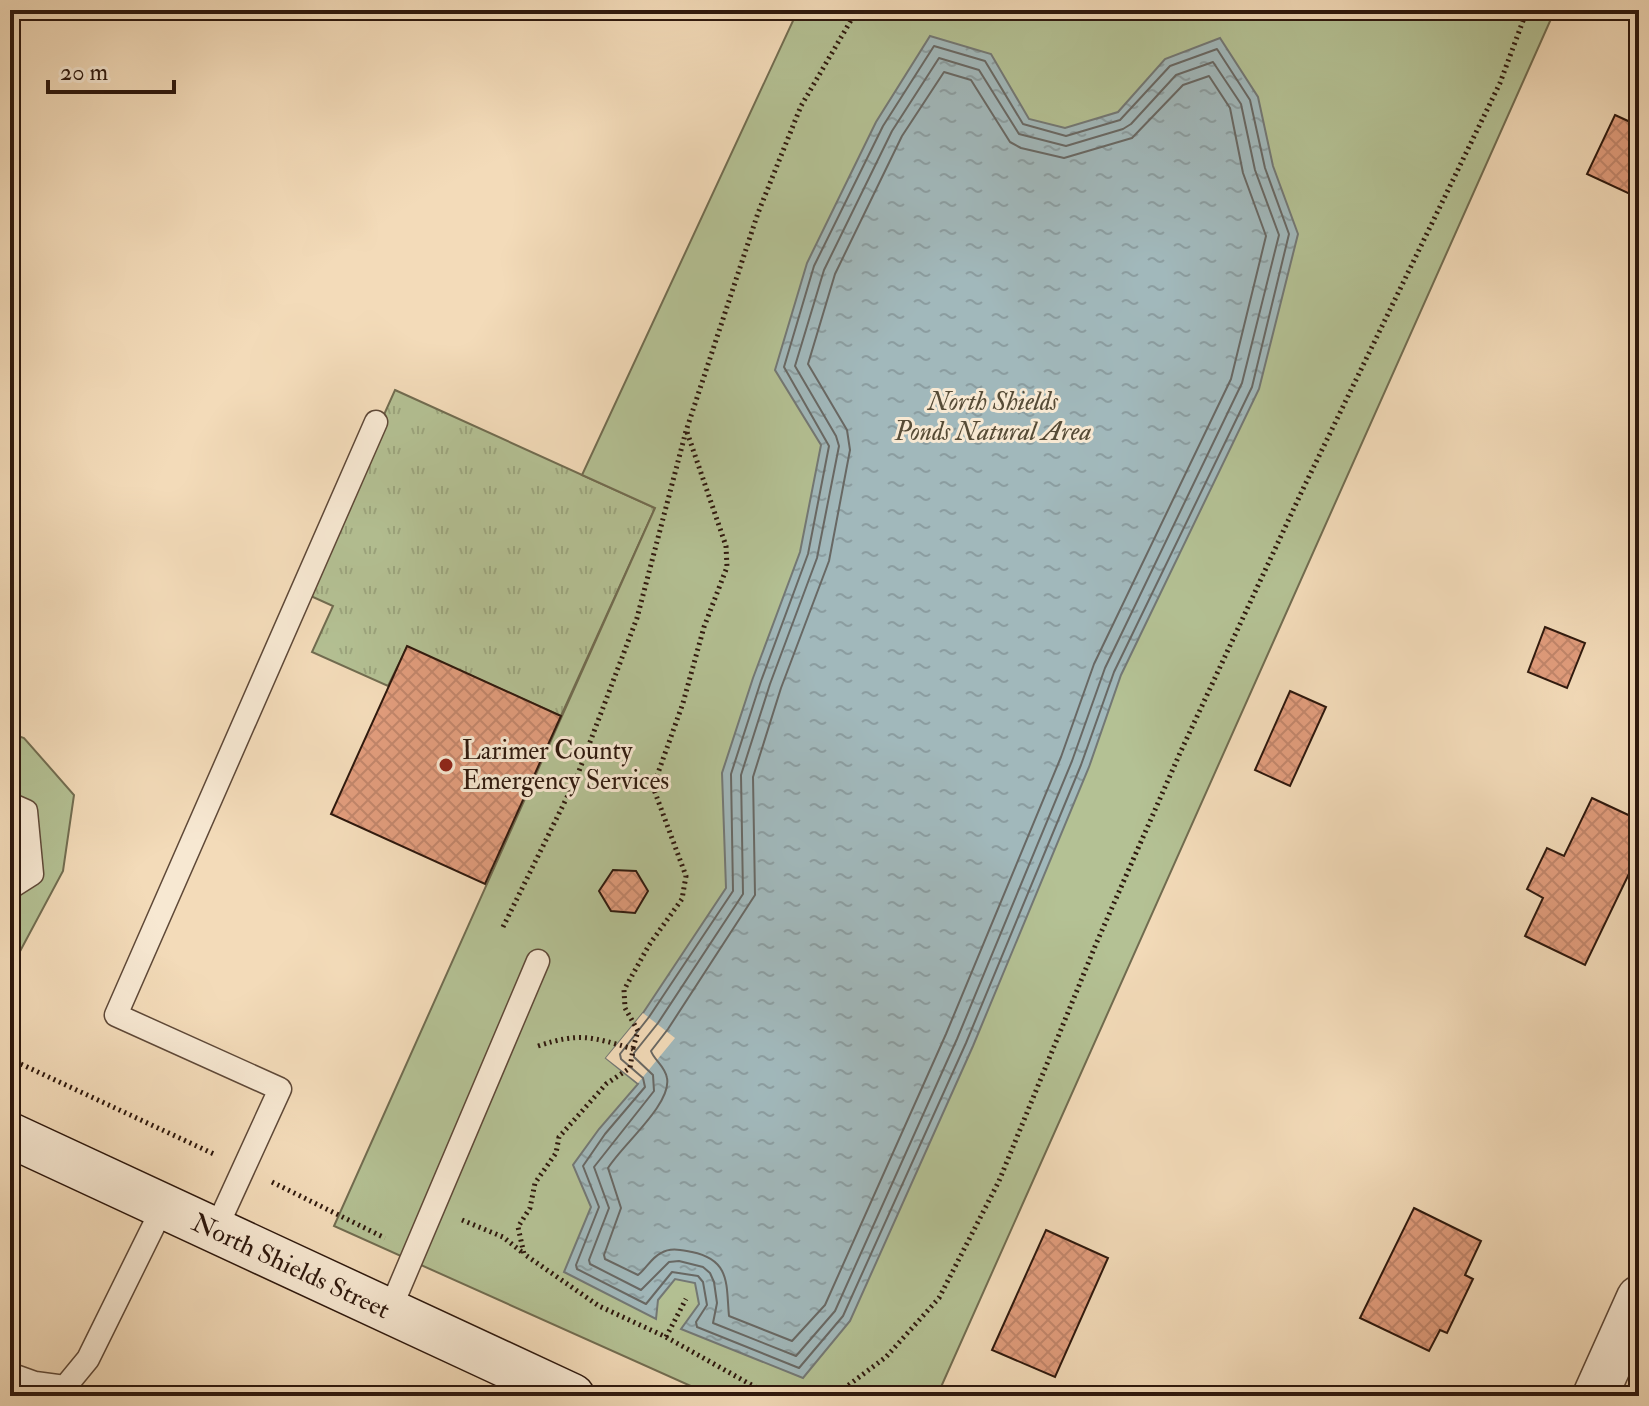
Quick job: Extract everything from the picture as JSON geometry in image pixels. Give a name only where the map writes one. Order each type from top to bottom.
[{"type":"main road","name":"North Shields Street","points":[[10,1135],[572,1396]]},
{"type":"main road","points":[[1595,1396],[1639,1298]]},
{"type":"lane","points":[[215,1231],[280,1089],[116,1015],[376,422]]},
{"type":"lane","points":[[10,804],[26,811],[32,874],[10,888]]},
{"type":"lane","points":[[389,1312],[538,961]]},
{"type":"lane","points":[[10,1374],[35,1383],[65,1387],[88,1359],[163,1207]]},
{"type":"path","points":[[503,927],[576,779],[637,618],[686,431],[758,213],[801,106],[857,10]]},
{"type":"path","points":[[833,1396],[886,1357],[939,1298],[999,1181],[1096,944],[1180,753],[1302,491],[1500,83],[1527,10]]},
{"type":"path","points":[[686,431],[726,546],[727,567],[704,627],[683,703],[653,787],[659,811],[686,876],[682,899],[649,945],[624,990],[625,1008],[638,1031],[630,1068],[606,1084],[559,1137],[556,1153],[535,1183],[530,1208],[518,1227],[524,1254],[599,1306],[666,1337],[771,1396]]},
{"type":"path","points":[[530,1054],[539,1045],[569,1036],[598,1038],[633,1049]]},
{"type":"path","points":[[666,1337],[686,1299]]},
{"type":"green space","name":"North Shields Ponds Natural Area","points":[[798,10],[1555,10],[937,1396],[713,1396],[334,1226],[655,508],[582,475]]},
{"type":"green space","points":[[395,390],[655,508],[561,716],[407,647],[388,686],[312,652],[333,606],[304,593]]},
{"type":"green space","points":[[10,733],[24,738],[74,795],[63,871],[10,970]]},
{"type":"water","points":[[930,36],[991,54],[1029,119],[1065,128],[1118,112],[1165,59],[1220,38],[1258,97],[1273,166],[1298,234],[1259,389],[1121,675],[1089,767],[973,1046],[850,1321],[803,1378],[681,1329],[699,1304],[695,1283],[675,1279],[658,1300],[656,1319],[564,1272],[591,1207],[573,1165],[638,1084],[606,1058],[643,1013],[726,888],[722,773],[800,552],[821,445],[775,370],[807,263],[876,122]]},
{"type":"pier","points":[[643,1013],[675,1038],[638,1083],[606,1058]]},
{"type":"building","points":[[1615,115],[1639,126],[1639,175],[1630,194],[1587,174]]},
{"type":"building","points":[[1545,627],[1585,643],[1567,688],[1528,672]]},
{"type":"building","name":"Larimer County Emergency Services","points":[[407,646],[561,716],[485,884],[331,814]]},
{"type":"building","points":[[1290,691],[1326,707],[1290,786],[1255,770]]},
{"type":"building","points":[[1592,798],[1639,820],[1639,853],[1585,965],[1525,936],[1543,898],[1527,889],[1547,848],[1564,856]]},
{"type":"building","points":[[613,870],[636,871],[648,891],[635,913],[611,911],[599,891]]},
{"type":"building","points":[[1414,1208],[1481,1241],[1465,1275],[1473,1279],[1447,1333],[1440,1330],[1429,1351],[1360,1318]]},
{"type":"building","points":[[1046,1230],[1108,1258],[1055,1377],[992,1350]]},
{"type":"place","name":"Larimer County Emergency Services","points":[[446,765]]}]
